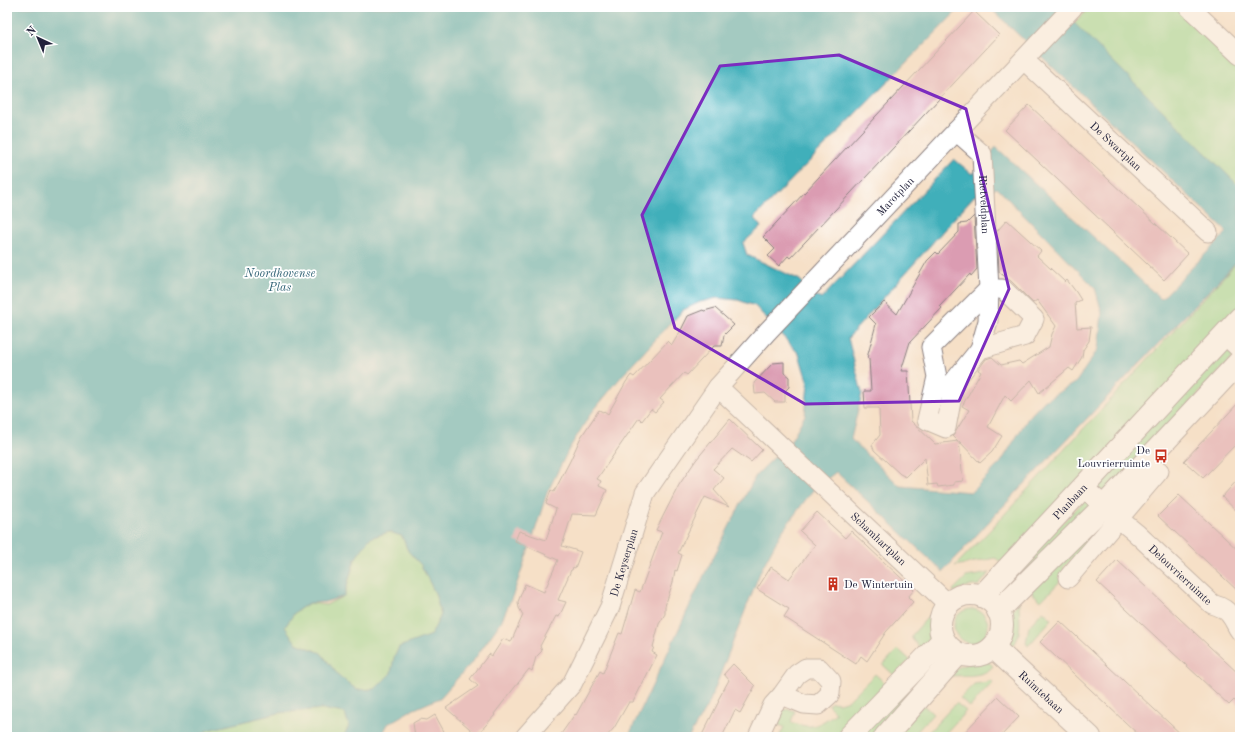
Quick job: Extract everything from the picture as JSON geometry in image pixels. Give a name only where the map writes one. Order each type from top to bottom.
[{"type":"street","name":"Marotplan","points":[[718,387],[767,332],[814,283],[963,137],[1027,57],[1073,7]]},
{"type":"street","points":[[1189,7],[1240,55]]},
{"type":"street","name":"De Swartplan","points":[[1027,57],[1208,232]]},
{"type":"street","name":"Rietveldplan","points":[[963,137],[982,154],[989,289],[988,321],[980,349],[946,379],[931,347],[989,289]]},
{"type":"street","points":[[980,349],[1025,336],[1034,319],[1003,289],[989,289]]},
{"type":"street","name":"Planbaan","points":[[982,596],[1083,487],[1232,342],[1240,318]]},
{"type":"street","points":[[1068,578],[1111,513],[1240,361]]},
{"type":"street","name":"Schamhartplan","points":[[718,387],[948,604]]},
{"type":"street","name":"De Keyserplan","points":[[526,737],[572,684],[610,607],[645,493],[718,387]]},
{"type":"street","points":[[998,610],[1159,471]]},
{"type":"street","name":"Delouvrierruimte","points":[[1083,487],[1111,513],[1136,533],[1212,604],[1221,607],[1226,611],[1231,616],[1240,631]]},
{"type":"street","points":[[973,594],[982,596],[988,599],[998,610],[1002,626],[1001,634],[998,641],[987,652],[973,657],[958,654],[952,651],[942,640],[939,625],[940,617],[943,610],[955,598],[973,594]]},
{"type":"street","points":[[849,737],[942,640]]},
{"type":"street","name":"Ruimtebaan","points":[[993,647],[1081,734]]},
{"type":"street","points":[[885,737],[958,654]]},
{"type":"street","points":[[758,737],[773,705],[782,695]]},
{"type":"highlighted area","points":[[839,55],[966,109],[1009,289],[959,401],[805,404],[675,328],[642,215],[720,66]]},
{"type":"green space","points":[[1090,7],[1175,7],[1240,68],[1240,187],[1074,24]]},
{"type":"green space","points":[[1240,259],[1240,308],[1003,563],[995,558],[955,566],[991,529]]},
{"type":"green space","points":[[1226,349],[1234,356],[1103,495],[1096,489],[1218,350]]},
{"type":"green space","points":[[1085,500],[1093,507],[1020,581],[1012,573]]},
{"type":"green space","points":[[1091,527],[1097,532],[1063,568],[1068,573],[1041,601],[1029,590]]},
{"type":"green space","points":[[389,532],[402,536],[408,551],[421,565],[435,593],[441,615],[431,636],[399,647],[394,658],[391,673],[375,689],[357,690],[338,675],[321,653],[296,643],[285,627],[295,612],[309,603],[326,605],[344,596],[355,559],[369,538]]},
{"type":"green space","points":[[990,573],[979,585],[965,587],[954,592],[953,590],[966,577]]},
{"type":"green space","points":[[1019,602],[1019,630],[1013,646],[1006,640],[1011,611]]},
{"type":"green space","points":[[971,609],[983,614],[988,626],[983,638],[971,643],[959,638],[954,626],[959,614]]},
{"type":"green space","points":[[934,610],[931,637],[923,651],[912,639],[912,635]]},
{"type":"green space","points":[[1043,611],[1052,619],[1028,646],[1026,643],[1029,626]]},
{"type":"green space","points":[[898,649],[910,660],[894,675],[883,665]]},
{"type":"green space","points":[[986,660],[993,666],[989,670],[974,675],[951,676],[959,667]]},
{"type":"green space","points":[[920,671],[928,678],[875,737],[856,737]]},
{"type":"green space","points":[[875,674],[886,684],[836,737],[779,737],[784,727],[772,722],[776,715],[781,711],[787,709],[795,711],[791,722],[805,726],[819,724],[836,713],[828,705],[832,702],[839,703],[849,700]]},
{"type":"green space","points":[[991,680],[993,682],[970,707],[960,698],[974,684]]},
{"type":"green space","points":[[956,703],[966,711],[942,737],[924,737]]},
{"type":"green space","points":[[923,705],[933,714],[912,737],[894,737]]},
{"type":"green space","points":[[322,709],[345,713],[349,726],[343,737],[195,737],[208,730],[279,713]]},
{"type":"water","name":"Noordhovense Plas","points":[[7,7],[961,7],[754,218],[761,227],[743,243],[747,255],[800,280],[821,299],[954,159],[972,174],[991,163],[991,153],[996,147],[1161,299],[1227,232],[989,7],[1058,7],[1240,187],[1240,258],[996,514],[943,572],[836,472],[813,490],[781,533],[761,570],[710,701],[689,737],[628,737],[705,573],[756,475],[790,442],[805,415],[808,384],[799,354],[755,306],[738,300],[717,298],[700,302],[683,310],[622,376],[590,415],[569,449],[547,493],[513,595],[501,622],[474,660],[440,698],[410,711],[388,724],[381,737],[343,737],[349,726],[345,713],[322,709],[279,713],[208,730],[195,737],[7,737]],"holes":[[[997,188],[1095,288],[1102,313],[1098,349],[1076,382],[1044,401],[1028,418],[1001,462],[971,492],[900,486],[851,439],[862,393],[848,338],[974,196]],[[389,532],[402,536],[408,551],[421,565],[435,593],[441,615],[431,635],[399,647],[394,658],[391,673],[375,689],[357,690],[338,675],[321,653],[296,643],[285,627],[295,612],[309,603],[325,602],[344,596],[355,559],[370,538]]]},
{"type":"building","points":[[974,11],[999,35],[790,258],[788,256],[779,266],[768,256],[775,249],[763,237]]},
{"type":"building","points":[[1029,105],[1188,254],[1164,280],[1005,130]]},
{"type":"building","points":[[974,216],[977,269],[971,276],[970,274],[940,306],[942,308],[910,342],[901,371],[908,371],[911,421],[935,444],[958,441],[953,436],[969,410],[962,406],[981,372],[978,370],[986,359],[992,357],[1001,365],[1019,361],[1022,364],[1049,347],[1052,334],[1056,326],[1037,300],[1033,303],[1011,281],[999,272],[997,231],[1007,220],[1041,251],[1037,256],[1065,282],[1067,280],[1076,292],[1081,300],[1075,303],[1077,328],[1091,327],[1089,341],[1083,350],[1082,357],[1073,371],[1069,368],[1039,393],[1031,380],[1011,401],[1005,395],[988,427],[1002,436],[992,452],[980,463],[959,441],[963,481],[954,482],[954,485],[938,487],[937,484],[928,485],[925,458],[906,477],[900,474],[874,450],[872,445],[880,435],[879,408],[865,408],[864,391],[871,391],[869,359],[867,358],[876,324],[869,317],[884,302],[897,314],[927,261],[936,252],[938,254],[959,232],[959,224],[967,223]]},
{"type":"building","points":[[715,308],[734,325],[724,335],[722,346],[714,346],[687,375],[684,373],[660,399],[664,402],[655,412],[651,409],[642,421],[639,418],[597,479],[601,481],[599,486],[607,490],[596,515],[572,514],[562,546],[581,552],[575,568],[573,567],[571,570],[558,600],[566,602],[559,617],[556,616],[540,646],[542,651],[536,657],[532,671],[529,669],[494,714],[495,715],[477,735],[446,708],[478,686],[470,679],[489,654],[492,656],[503,639],[511,642],[523,615],[519,608],[518,602],[525,584],[544,592],[558,560],[515,541],[519,531],[546,540],[556,509],[546,504],[551,490],[554,492],[581,437],[599,410],[608,414],[631,375],[634,377],[668,341],[672,345],[688,316],[703,310]]},
{"type":"building","points":[[784,362],[784,373],[789,377],[789,387],[785,391],[785,402],[775,402],[765,393],[755,394],[754,383],[773,363]]},
{"type":"building","points":[[1240,401],[1240,440],[1203,478],[1184,461]]},
{"type":"building","points":[[730,419],[762,450],[751,462],[732,449],[713,469],[724,478],[714,490],[729,507],[705,497],[678,553],[682,555],[677,571],[675,570],[673,582],[665,606],[665,614],[659,624],[653,647],[652,652],[657,655],[633,702],[629,702],[614,728],[606,737],[559,737],[575,714],[576,715],[600,671],[603,673],[619,633],[622,634],[635,590],[640,592],[662,532],[656,530],[679,485],[696,460]]},
{"type":"building","points":[[1240,477],[1240,514],[1222,497]]},
{"type":"building","points":[[1179,495],[1240,552],[1240,593],[1158,516]]},
{"type":"building","name":"De Wintertuin","points":[[817,512],[845,538],[851,531],[914,590],[908,597],[913,602],[886,632],[867,661],[861,656],[856,664],[784,617],[789,609],[757,589],[771,567],[789,579],[815,545],[800,531]]},
{"type":"building","points":[[1117,560],[1240,675],[1240,706],[1234,700],[1229,705],[1097,582]]},
{"type":"building","points":[[1060,621],[1184,737],[1141,737],[1040,642]]},
{"type":"building","points":[[733,664],[755,686],[740,713],[735,710],[722,737],[701,737],[729,680],[724,674]]},
{"type":"building","points":[[998,697],[1019,717],[1000,737],[960,737]]},
{"type":"building","points":[[435,715],[447,737],[415,737],[413,723],[420,719],[427,720]]},
{"type":"place","name":"De Louvrierruimte","points":[[1161,456]]},
{"type":"place","name":"De Wintertuin","points":[[833,584]]}]
